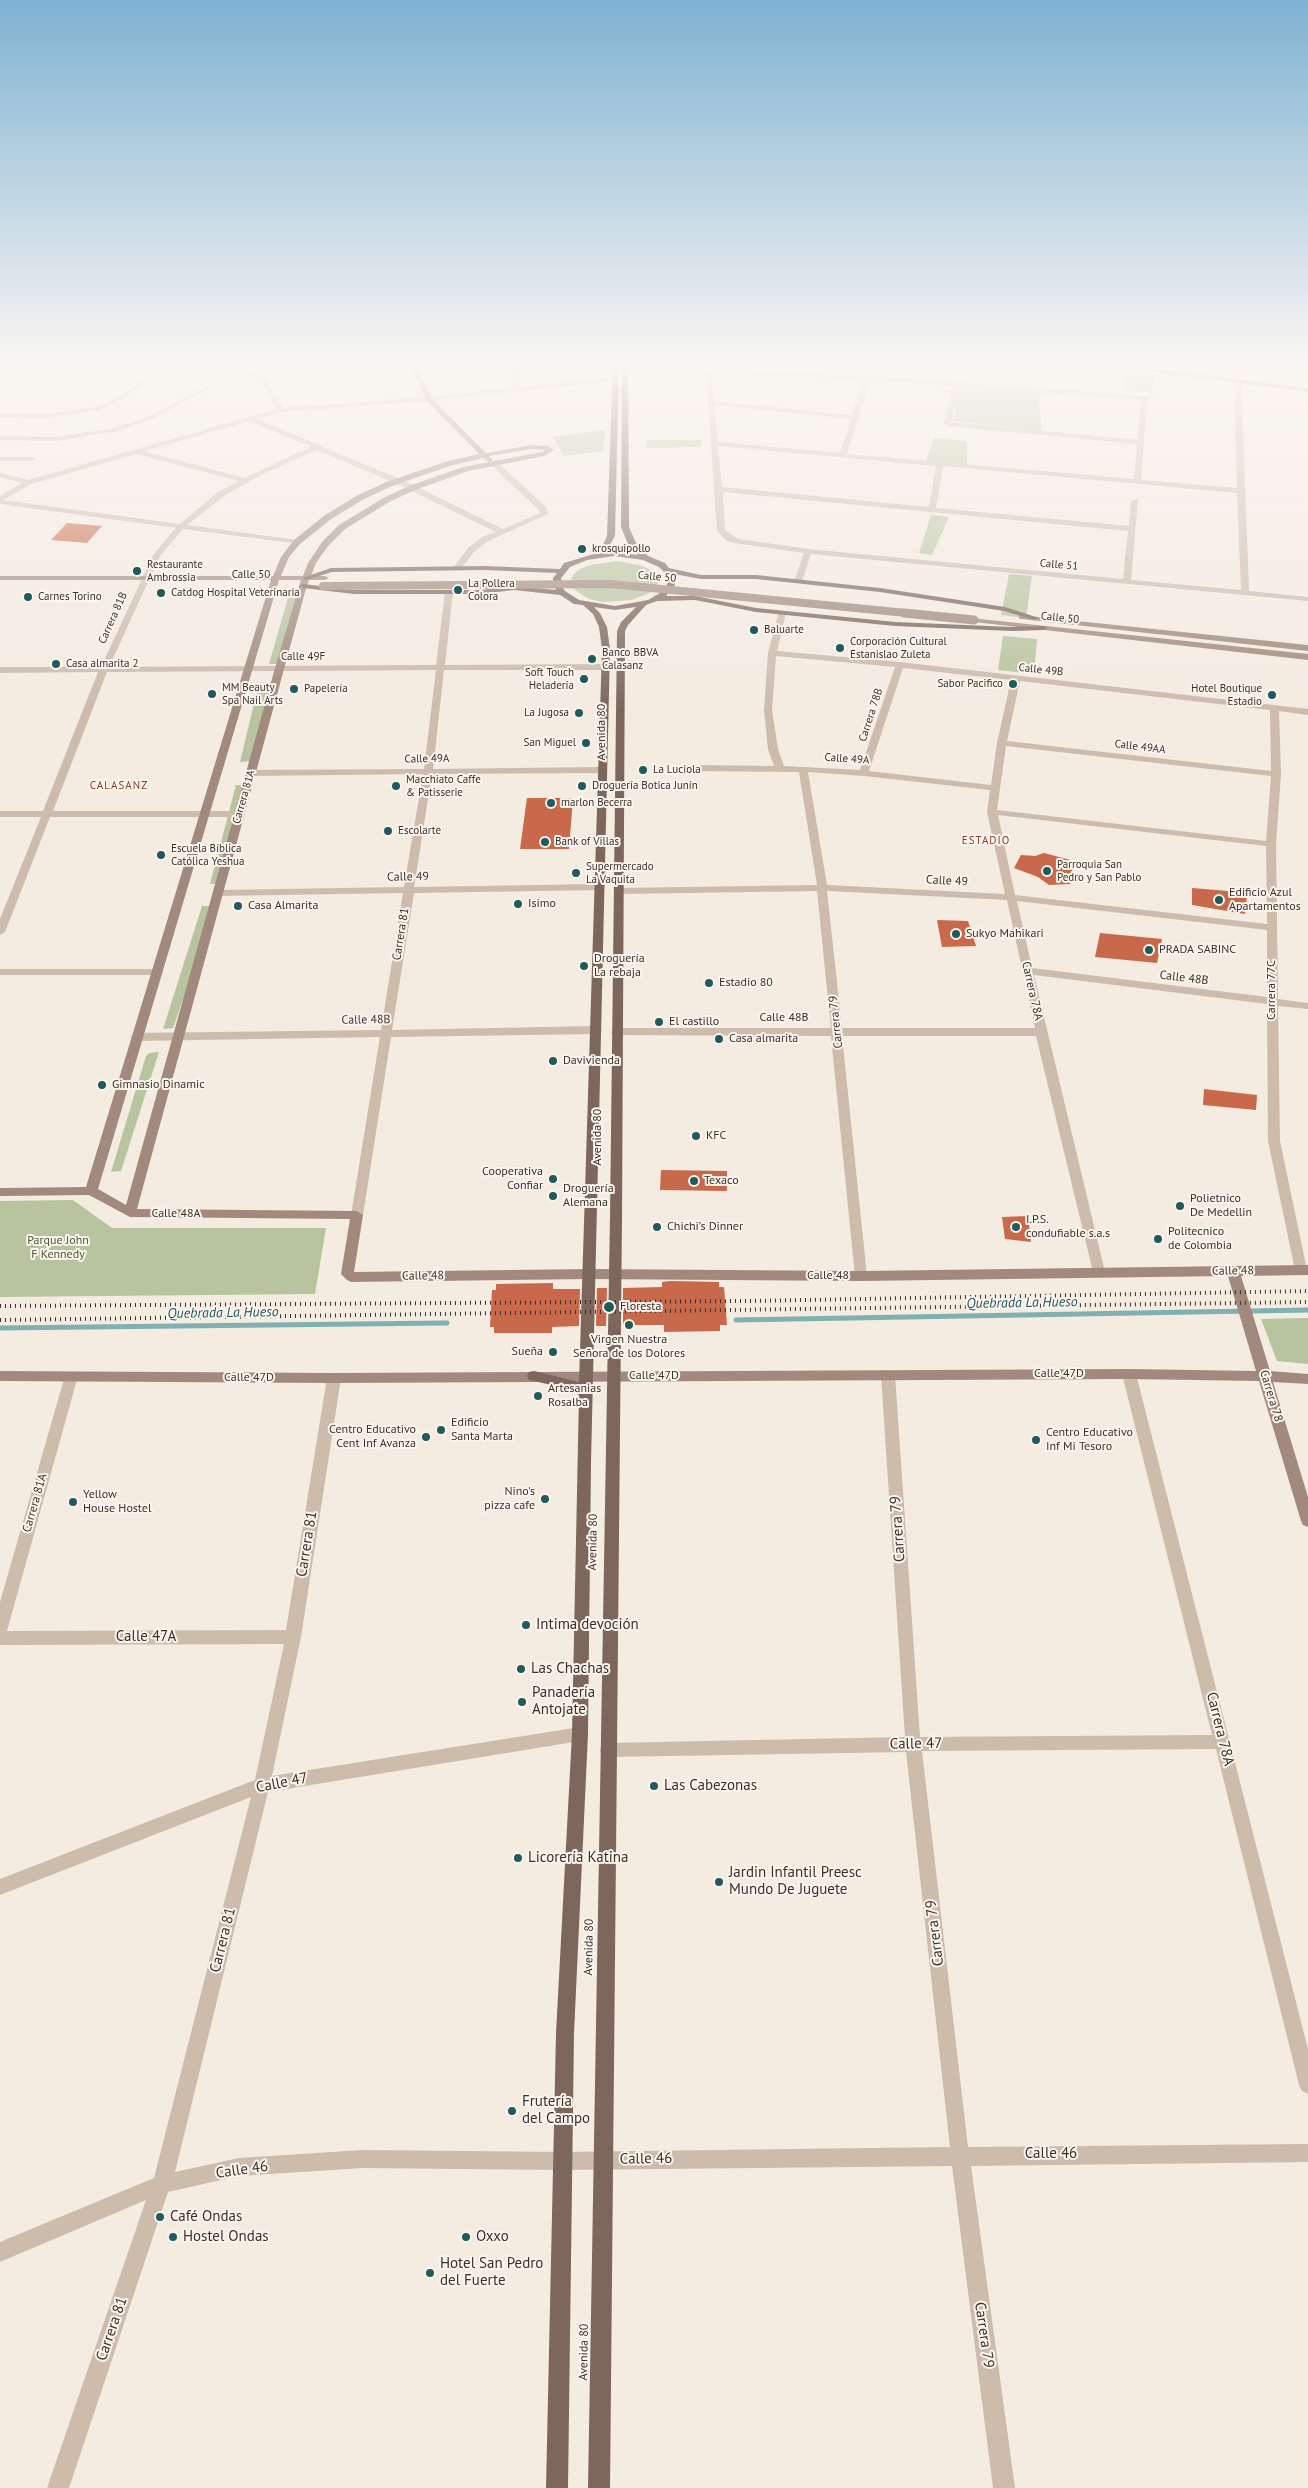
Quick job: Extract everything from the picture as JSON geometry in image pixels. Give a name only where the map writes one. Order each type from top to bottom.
[{"type":"main road","points":[[598,555],[604,550],[612,536],[613,479]]},
{"type":"main road","points":[[625,479],[625,527],[632,544],[645,558]]},
{"type":"main road","points":[[562,593],[557,586],[557,578],[561,571],[576,561],[598,555],[622,554],[645,558],[668,570],[701,577],[798,581],[880,590],[1005,610],[1035,618]]},
{"type":"main road","points":[[304,582],[331,570],[457,568],[561,571]]},
{"type":"main road","points":[[656,599],[671,585],[671,575],[668,570]]},
{"type":"main road","points":[[304,582],[354,592],[481,592],[514,588],[562,593],[587,605],[615,608],[643,604],[656,599],[695,598],[782,613],[908,625],[1012,629],[1044,628]]},
{"type":"main road","name":"Avenida 80","points":[[599,2488],[621,631],[624,624],[643,604]]},
{"type":"main road","name":"Avenida 80","points":[[557,2488],[565,2033],[580,1734],[586,1375],[606,667],[606,640],[603,627],[596,613],[587,605]]},
{"type":"main road","points":[[534,1376],[574,1385],[586,1393]]},
{"type":"street","points":[[16,479],[28,482]]},
{"type":"street","points":[[0,500],[28,482],[38,479]]},
{"type":"street","points":[[393,479],[501,531]]},
{"type":"street","points":[[90,1192],[273,582],[285,557],[297,542],[340,509],[403,479]]},
{"type":"street","name":"Carrera 81A","points":[[130,1213],[304,582],[321,549],[342,527],[370,508],[412,488],[441,479]]},
{"type":"street","points":[[457,568],[477,545],[501,531],[540,517],[544,512],[510,479]]},
{"type":"street","name":"Calle 51","points":[[719,479],[721,531],[730,539],[808,551],[1308,599]]},
{"type":"street","points":[[932,510],[937,479]]},
{"type":"street","points":[[1103,479],[1242,491]]},
{"type":"street","points":[[1241,479],[1244,594]]},
{"type":"street","name":"Carrera 81B","points":[[0,932],[45,814],[104,669],[157,555],[179,527],[220,494],[244,480]]},
{"type":"street","points":[[720,489],[1133,529]]},
{"type":"street","points":[[0,500],[179,527],[297,542]]},
{"type":"street","points":[[1128,583],[1135,501]]},
{"type":"street","points":[[798,581],[808,551]]},
{"type":"street","name":"Calle 50","points":[[0,578],[143,582]]},
{"type":"street","name":"Calle 50","points":[[0,584],[143,582],[610,584],[974,616],[1035,618],[1308,648]]},
{"type":"street","name":"Carrera 81","points":[[347,1276],[407,890],[428,771],[449,592]]},
{"type":"street","points":[[780,769],[772,749],[768,710],[772,653],[782,613]]},
{"type":"street","name":"Calle 50","points":[[974,616],[1044,628],[1308,657]]},
{"type":"street","name":"Calle 49B","points":[[772,653],[900,665],[1308,712]]},
{"type":"street","name":"Carrera 78B","points":[[864,773],[900,665]]},
{"type":"street","name":"Calle 49F","points":[[0,670],[606,667]]},
{"type":"street","name":"Carrera 78A","points":[[1016,678],[1002,743],[997,788],[992,812],[1041,1032],[1099,1272]]},
{"type":"street","name":"Carrera 77C","points":[[1274,708],[1276,774],[1271,844],[1271,1003],[1274,1141],[1305,1270]]},
{"type":"street","name":"Calle 49AA","points":[[1002,743],[1276,774]]},
{"type":"street","name":"Calle 49A","points":[[695,768],[803,769],[864,773],[997,788]]},
{"type":"street","name":"Carrera 79","points":[[803,769],[822,888],[862,1276]]},
{"type":"street","name":"Calle 49A","points":[[251,773],[602,770]]},
{"type":"street","points":[[992,812],[1271,844]]},
{"type":"street","points":[[0,814],[240,814]]},
{"type":"street","name":"Calle 49","points":[[217,892],[600,887]]},
{"type":"street","name":"Calle 49","points":[[619,891],[822,888],[1010,897],[1272,928]]},
{"type":"street","name":"Calle 48B","points":[[1027,971],[1271,1003],[1308,1006]]},
{"type":"street","points":[[0,972],[156,972]]},
{"type":"street","name":"Calle 48B","points":[[136,1037],[596,1030]]},
{"type":"street","name":"Calle 48B","points":[[617,1032],[1041,1032]]},
{"type":"street","name":"Calle 48A","points":[[0,1192],[90,1192],[130,1213],[357,1215]]},
{"type":"street","name":"Carrera 78","points":[[1233,1270],[1308,1521]]},
{"type":"street","name":"Calle 48","points":[[347,1276],[589,1274],[862,1276],[1305,1270]]},
{"type":"street","name":"Carrera 78A","points":[[1129,1374],[1308,2085]]},
{"type":"street","name":"Calle 47D","points":[[0,1376],[334,1378],[586,1375],[1129,1374],[1265,1376],[1308,1380]]},
{"type":"street","name":"Carrera 79","points":[[888,1375],[913,1744],[960,2155],[1004,2488]]},
{"type":"street","name":"Carrera 81A","points":[[0,1629],[71,1376]]},
{"type":"street","name":"Carrera 81","points":[[58,2488],[162,2184],[262,1785],[292,1637],[334,1378]]},
{"type":"street","name":"Calle 47A","points":[[0,1638],[292,1637]]},
{"type":"street","name":"Calle 47","points":[[0,1887],[262,1785],[580,1734]]},
{"type":"street","name":"Calle 47","points":[[608,1750],[913,1744],[1223,1742]]},
{"type":"street","name":"Calle 46","points":[[0,2252],[162,2184],[239,2167],[364,2159],[604,2160],[1308,2153]]},
{"type":"green space","points":[[931,515],[949,517],[932,555],[919,553]]},
{"type":"green space","points":[[617,561],[643,566],[652,571],[657,577],[658,584],[654,591],[632,600],[603,602],[589,599],[572,588],[571,581],[573,575],[580,569],[591,565]]},
{"type":"green space","points":[[1009,574],[1032,576],[1026,618],[1001,615]]},
{"type":"green space","points":[[289,594],[298,594],[281,664],[269,664]]},
{"type":"green space","points":[[1003,636],[1037,639],[1034,674],[998,670]]},
{"type":"green space","points":[[273,682],[252,761],[240,762],[259,683]]},
{"type":"green space","points":[[236,785],[248,785],[222,883],[210,884]]},
{"type":"green space","points":[[202,906],[216,906],[173,1028],[163,1029]]},
{"type":"green space","points":[[159,1052],[121,1171],[111,1172],[146,1056],[149,1053]]},
{"type":"green space","name":"Parque John F Kennedy","points":[[73,1200],[112,1228],[326,1228],[315,1294],[0,1297],[0,1201]]},
{"type":"green space","points":[[1308,1318],[1308,1364],[1277,1361],[1261,1319]]},
{"type":"building","points":[[67,523],[102,526],[87,543],[51,540]]},
{"type":"building","points":[[527,798],[573,798],[569,849],[520,849]]},
{"type":"building","name":"Parroquia San Pedro y San Pablo","points":[[1044,853],[1074,861],[1070,884],[1049,885],[1038,877],[1014,868],[1021,855],[1035,856]]},
{"type":"building","name":"Edificio Azul Apartamentos","points":[[1192,888],[1228,891],[1247,896],[1245,914],[1192,905]]},
{"type":"building","name":"Sukyo Mahikari","points":[[937,920],[968,921],[976,946],[942,947]]},
{"type":"building","points":[[1100,933],[1162,939],[1157,963],[1095,957]]},
{"type":"building","points":[[1204,1089],[1257,1095],[1256,1110],[1203,1105]]},
{"type":"building","name":"Texaco","points":[[661,1170],[727,1171],[727,1191],[660,1190]]},
{"type":"building","name":"I.P.S. condufiable s.a.s","points":[[1028,1216],[1031,1242],[1005,1239],[1002,1217]]},
{"type":"building","points":[[662,1282],[719,1282],[719,1287],[724,1287],[727,1325],[720,1325],[720,1331],[664,1332],[664,1325],[623,1325],[623,1288],[662,1287]]},
{"type":"building","points":[[553,1283],[553,1289],[580,1289],[579,1326],[552,1327],[552,1333],[494,1333],[494,1327],[490,1327],[492,1290],[496,1290],[496,1284]]},
{"type":"building","points":[[597,1288],[607,1288],[606,1326],[596,1326]]},
{"type":"waterway","name":"Quebrada La Hueso","points":[[736,1320],[1308,1310]]},
{"type":"waterway","name":"Quebrada La Hueso","points":[[0,1328],[447,1323]]},
{"type":"railway","points":[[0,1306],[747,1301],[1308,1291]]},
{"type":"railway","points":[[0,1320],[1308,1302]]},
{"type":"place","name":"krosquipollo","points":[[582,549]]},
{"type":"place","name":"Restaurante Ambrossia","points":[[137,571]]},
{"type":"place","name":"La Pollera Colora","points":[[458,590]]},
{"type":"place","name":"Catdog Hospital Veterinaria","points":[[161,593]]},
{"type":"place","name":"Carnes Torino","points":[[28,597]]},
{"type":"place","name":"Baluarte","points":[[754,630]]},
{"type":"place","name":"Corporación Cultural Estanislao Zuleta","points":[[840,648]]},
{"type":"place","name":"Banco BBVA Calasanz","points":[[592,659]]},
{"type":"place","name":"Casa almarita 2","points":[[56,664]]},
{"type":"place","name":"Soft Touch Heladería","points":[[584,679]]},
{"type":"place","name":"Sabor Pacifico","points":[[1013,684]]},
{"type":"place","name":"Papelería","points":[[294,689]]},
{"type":"place","name":"MM Beauty Spa Nail Arts","points":[[212,694]]},
{"type":"place","name":"Hotel Boutique Estadio","points":[[1272,695]]},
{"type":"place","name":"La Jugosa","points":[[579,713]]},
{"type":"place","name":"San Miguel","points":[[586,743]]},
{"type":"place","name":"La Luciola","points":[[643,770]]},
{"type":"place","name":"Macchiato Caffe & Patisserie","points":[[396,786]]},
{"type":"place","name":"Droguería Botica Junín","points":[[582,786]]},
{"type":"place","name":"marlon Becerra","points":[[551,803]]},
{"type":"place","name":"Escolarte","points":[[388,831]]},
{"type":"place","name":"Bank of Villas","points":[[545,842]]},
{"type":"place","name":"Escuela Bíblica Católica Yeshua","points":[[161,855]]},
{"type":"place","name":"Parroquia San Pedro y San Pablo","points":[[1047,871]]},
{"type":"place","name":"Supermercado La Vaquita","points":[[576,873]]},
{"type":"place","name":"Edificio Azul Apartamentos","points":[[1219,900]]},
{"type":"place","name":"Isimo","points":[[518,904]]},
{"type":"place","name":"Casa Almarita","points":[[238,906]]},
{"type":"place","name":"Sukyo Mahikari","points":[[956,934]]},
{"type":"place","name":"PRADA SABINC","points":[[1149,950]]},
{"type":"place","name":"Droguería La rebaja","points":[[584,966]]},
{"type":"place","name":"Estadio 80","points":[[709,983]]},
{"type":"place","name":"El castillo","points":[[659,1022]]},
{"type":"place","name":"Casa almarita","points":[[719,1039]]},
{"type":"place","name":"Davivienda","points":[[553,1061]]},
{"type":"place","name":"Gimnasio Dinamic","points":[[102,1085]]},
{"type":"place","name":"KFC","points":[[696,1136]]},
{"type":"place","name":"Cooperativa Confiar","points":[[553,1179]]},
{"type":"place","name":"Texaco","points":[[694,1181]]},
{"type":"place","name":"Droguería Alemana","points":[[553,1196]]},
{"type":"place","name":"Polietnico De Medellin","points":[[1180,1206]]},
{"type":"place","name":"Chichi’s Dinner","points":[[657,1227]]},
{"type":"place","name":"I.P.S. condufiable s.a.s","points":[[1016,1227]]},
{"type":"place","name":"Politecnico de Colombia","points":[[1158,1239]]},
{"type":"place","name":"Floresta","points":[[609,1307]]},
{"type":"place","name":"Virgen Nuestra Señora de los Dolores","points":[[629,1325]]},
{"type":"place","name":"Sueña","points":[[553,1352]]},
{"type":"place","name":"Artesanias Rosalba","points":[[538,1396]]},
{"type":"place","name":"Edificio Santa Marta","points":[[441,1430]]},
{"type":"place","name":"Centro Educativo Cent Inf Avanza","points":[[426,1437]]},
{"type":"place","name":"Centro Educativo Inf Mi Tesoro","points":[[1036,1440]]},
{"type":"place","name":"Nino's pizza cafe","points":[[545,1499]]},
{"type":"place","name":"Yellow House Hostel","points":[[73,1502]]},
{"type":"place","name":"Intima devoción","points":[[526,1625]]},
{"type":"place","name":"Las Chachas","points":[[521,1669]]},
{"type":"place","name":"Panadería Antojate","points":[[522,1702]]},
{"type":"place","name":"Las Cabezonas","points":[[654,1786]]},
{"type":"place","name":"Licorería Katina","points":[[518,1858]]},
{"type":"place","name":"Jardin Infantil Preesc Mundo De Juguete","points":[[719,1882]]},
{"type":"place","name":"Frutería del Campo","points":[[512,2111]]},
{"type":"place","name":"Café Ondas","points":[[160,2217]]},
{"type":"place","name":"Hostel Ondas","points":[[173,2237]]},
{"type":"place","name":"Oxxo","points":[[466,2237]]},
{"type":"place","name":"Hotel San Pedro del Fuerte","points":[[430,2273]]},
{"type":"district","name":"CALASANZ","points":[[119,786]]},
{"type":"district","name":"ESTADIO","points":[[986,841]]}]
